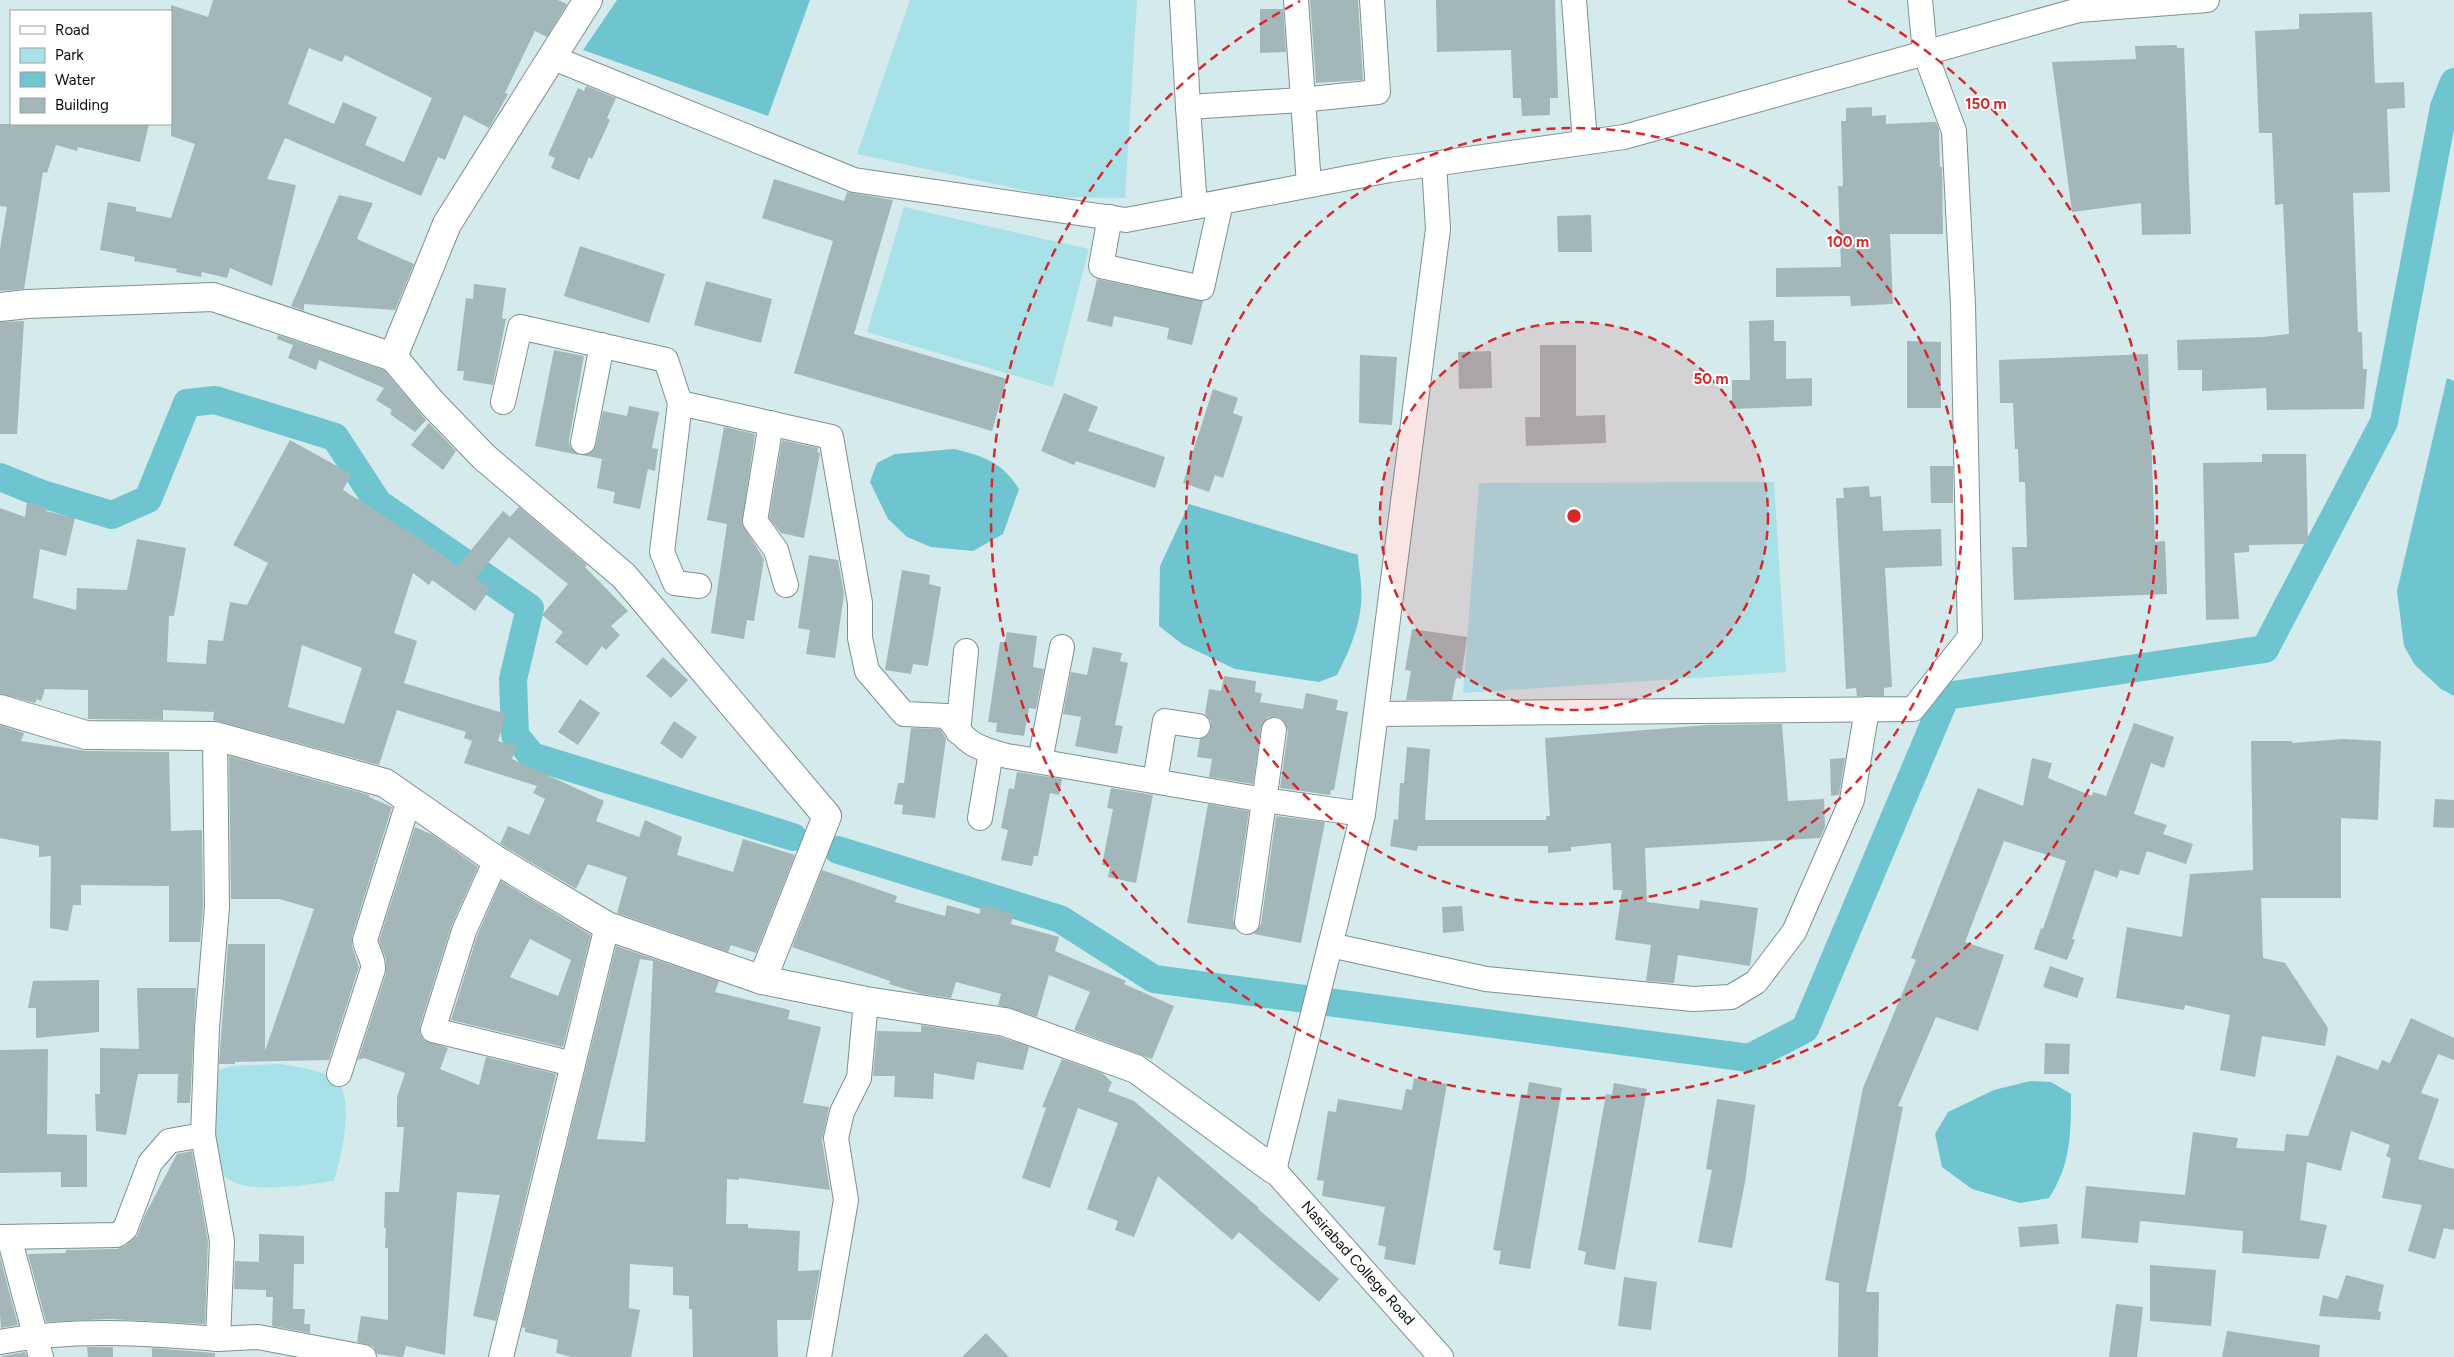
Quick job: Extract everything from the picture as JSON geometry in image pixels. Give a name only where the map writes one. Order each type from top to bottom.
[{"type":"street","points":[[1182,0],[1196,207]]},
{"type":"street","points":[[1296,0],[1301,100],[1309,185]]},
{"type":"street","points":[[1188,107],[1301,100],[1378,92],[1372,0]]},
{"type":"street","points":[[1574,0],[1585,142]]},
{"type":"street","points":[[1376,714],[1913,709],[1970,637],[1963,305],[1954,131],[1925,53],[1920,0]]},
{"type":"street","points":[[551,57],[854,180],[1126,220],[1309,185],[1434,164],[1624,137],[2079,10],[2207,0]]},
{"type":"street","points":[[393,356],[447,224],[551,57],[582,1]]},
{"type":"street","points":[[0,709],[86,736],[215,736],[385,783],[496,860],[607,926],[762,980],[866,1001],[1005,1022],[1136,1069],[1274,1170],[1363,814],[1438,230],[1434,164]]},
{"type":"street","points":[[1110,218],[1101,266],[1202,288],[1221,202]]},
{"type":"street","points":[[0,307],[26,304],[213,297],[393,356],[431,402],[484,457],[624,576],[827,816],[762,980]]},
{"type":"street","points":[[503,402],[520,327],[666,360],[680,403],[662,552],[675,583],[699,586]]},
{"type":"street","points":[[583,442],[602,345]]},
{"type":"street","points":[[680,403],[831,437],[860,603],[860,638],[867,671],[904,714],[947,716],[958,732],[977,748],[991,752],[1264,800],[1363,814]]},
{"type":"street","points":[[771,423],[755,521],[776,550],[786,585]]},
{"type":"street","points":[[1040,761],[1062,647]]},
{"type":"street","points":[[958,732],[966,651]]},
{"type":"street","points":[[1330,945],[1486,979],[1693,999],[1731,997],[1756,982],[1794,932],[1852,800],[1867,709]]},
{"type":"street","points":[[1155,781],[1165,721],[1198,726]]},
{"type":"street","points":[[1247,922],[1274,730]]},
{"type":"street","points":[[215,736],[217,907],[206,1028],[203,1135],[222,1241],[218,1339]]},
{"type":"street","points":[[980,818],[991,752]]},
{"type":"street","points":[[339,1074],[373,969],[373,963],[366,949],[366,940],[409,800]]},
{"type":"street","points":[[496,860],[464,931],[433,1030],[573,1064]]},
{"type":"street","points":[[501,1357],[607,926]]},
{"type":"street","points":[[819,1357],[846,1200],[836,1138],[842,1112],[859,1078],[866,1001]]},
{"type":"street","points":[[38,1346],[5,1237],[117,1235],[125,1229],[150,1163],[169,1142],[203,1135]]},
{"type":"street","name":"Nasirabad College Road","points":[[1274,1170],[1441,1357]]},
{"type":"street","points":[[0,1342],[38,1346],[134,1332],[218,1339],[259,1347],[364,1357]]},
{"type":"green space","points":[[910,0],[1137,0],[1125,198],[1055,197],[857,154]]},
{"type":"green space","points":[[904,207],[1089,249],[1053,387],[867,332]]},
{"type":"green space","points":[[1774,482],[1786,672],[1463,693],[1479,483]]},
{"type":"green space","points":[[280,1064],[320,1072],[333,1078],[340,1085],[346,1111],[343,1143],[334,1181],[272,1188],[255,1187],[228,1179],[220,1170],[216,1160],[213,1135],[216,1071],[232,1066]]},
{"type":"water","points":[[617,0],[810,0],[768,116],[583,50]]},
{"type":"water","points":[[2447,378],[2454,381],[2454,696],[2441,689],[2415,665],[2404,646],[2397,591]]},
{"type":"water","points":[[954,449],[974,454],[999,466],[1019,489],[1003,534],[973,551],[931,547],[907,537],[888,519],[870,482],[877,463],[895,454]]},
{"type":"water","points":[[1189,504],[1358,555],[1361,598],[1358,621],[1352,643],[1337,675],[1319,682],[1235,669],[1182,644],[1159,626],[1160,566]]},
{"type":"water","points":[[2030,1081],[2051,1082],[2071,1094],[2071,1122],[2066,1160],[2062,1173],[2049,1198],[2020,1203],[1972,1189],[1942,1167],[1935,1134],[1948,1112],[1994,1090]]},
{"type":"building","points":[[213,0],[558,0],[567,4],[547,37],[535,31],[505,93],[508,94],[489,128],[464,115],[445,160],[438,157],[421,196],[285,138],[267,179],[296,185],[272,286],[230,268],[227,278],[202,272],[201,277],[176,272],[177,269],[134,261],[135,257],[100,250],[108,202],[136,207],[136,211],[171,218],[195,144],[171,136],[171,5],[208,17]],"holes":[[[309,48],[342,62],[345,55],[432,98],[404,162],[365,145],[377,117],[343,102],[334,124],[288,104]]]},
{"type":"building","points":[[1310,0],[1358,0],[1363,80],[1316,83]]},
{"type":"building","points":[[1436,0],[1555,0],[1558,98],[1550,98],[1550,115],[1522,116],[1521,98],[1513,98],[1511,50],[1437,52]]},
{"type":"building","points":[[1260,9],[1283,9],[1286,52],[1260,53]]},
{"type":"building","points":[[2372,12],[2375,83],[2404,82],[2405,108],[2387,109],[2390,192],[2353,193],[2358,332],[2362,332],[2363,369],[2367,369],[2364,409],[2267,410],[2266,388],[2202,391],[2202,370],[2178,370],[2177,340],[2263,337],[2289,334],[2283,204],[2275,205],[2272,133],[2259,133],[2255,31],[2299,29],[2299,14]]},
{"type":"building","points":[[2177,45],[2177,48],[2184,48],[2191,234],[2142,235],[2141,203],[2072,212],[2052,62],[2136,59],[2135,46]]},
{"type":"building","points":[[586,86],[616,98],[607,118],[610,120],[592,159],[589,157],[579,180],[551,168],[555,158],[548,155],[578,88],[584,91]]},
{"type":"building","points":[[1872,107],[1872,116],[1886,115],[1886,124],[1936,122],[1939,129],[1940,167],[1942,167],[1943,234],[1890,234],[1893,304],[1851,306],[1850,296],[1776,297],[1776,268],[1841,267],[1838,186],[1843,186],[1841,121],[1846,121],[1846,108]]},
{"type":"building","points":[[0,124],[149,125],[140,162],[78,147],[77,151],[56,145],[47,173],[43,172],[24,289],[0,291],[0,249],[7,207],[0,206]]},
{"type":"building","points":[[774,179],[844,201],[847,192],[893,200],[854,334],[1007,379],[992,431],[794,373],[833,241],[762,218]]},
{"type":"building","points":[[339,195],[373,203],[357,238],[359,240],[414,264],[395,310],[304,304],[304,311],[291,306]]},
{"type":"building","points":[[1591,215],[1592,252],[1558,252],[1557,216]]},
{"type":"building","points":[[580,246],[665,274],[649,323],[564,296]]},
{"type":"building","points":[[1097,279],[1203,301],[1192,345],[1167,339],[1169,328],[1114,316],[1112,327],[1087,321]]},
{"type":"building","points":[[706,281],[772,299],[761,343],[694,325]]},
{"type":"building","points":[[474,284],[506,288],[502,318],[506,319],[493,385],[463,380],[464,371],[457,371],[466,298],[473,299]]},
{"type":"building","points":[[1774,320],[1774,341],[1786,341],[1786,379],[1812,378],[1812,406],[1732,409],[1732,380],[1750,380],[1749,321]]},
{"type":"building","points":[[24,321],[17,434],[0,434],[0,322]]},
{"type":"building","points":[[278,335],[384,370],[426,420],[415,432],[390,414],[392,410],[376,400],[384,388],[319,360],[316,370],[288,358],[293,345],[277,339]]},
{"type":"building","points":[[1907,341],[1941,342],[1941,408],[1907,408]]},
{"type":"building","points":[[1540,345],[1576,345],[1576,416],[1605,415],[1606,443],[1526,446],[1525,417],[1540,417]]},
{"type":"building","points":[[554,350],[584,356],[569,440],[570,447],[579,455],[535,446]]},
{"type":"building","points":[[1491,351],[1492,388],[1459,389],[1458,352]]},
{"type":"building","points":[[2148,354],[2155,542],[2165,541],[2167,594],[2014,600],[2012,547],[2027,547],[2025,482],[2019,482],[2018,449],[2015,449],[2013,403],[2000,403],[1999,360]]},
{"type":"building","points":[[1360,355],[1397,357],[1392,425],[1359,423]]},
{"type":"building","points":[[1213,389],[1238,398],[1233,413],[1243,417],[1223,478],[1215,475],[1209,492],[1183,483]]},
{"type":"building","points":[[1064,393],[1098,407],[1088,431],[1165,457],[1155,488],[1076,461],[1074,465],[1041,451]]},
{"type":"building","points":[[629,406],[659,412],[652,448],[658,449],[655,471],[648,469],[640,509],[613,503],[615,492],[597,488],[602,459],[582,455],[593,451],[596,445],[603,411],[627,416]]},
{"type":"building","points":[[429,423],[456,451],[443,470],[411,445]]},
{"type":"building","points":[[724,427],[755,434],[742,524],[764,559],[754,621],[747,620],[744,639],[711,633],[727,524],[707,520]]},
{"type":"building","points":[[290,440],[351,474],[343,490],[414,535],[458,566],[503,511],[510,517],[519,507],[587,565],[585,567],[628,611],[611,626],[620,635],[606,650],[602,646],[587,666],[555,642],[563,632],[542,615],[568,584],[509,537],[476,578],[490,589],[475,611],[432,580],[429,585],[413,573],[394,633],[417,641],[404,683],[506,714],[498,741],[516,746],[512,759],[604,801],[596,821],[639,837],[645,820],[682,837],[677,855],[733,872],[743,839],[795,855],[756,953],[731,945],[728,952],[617,913],[627,877],[588,864],[576,889],[500,844],[508,826],[529,835],[545,799],[533,793],[537,786],[464,763],[472,741],[464,738],[466,732],[397,710],[379,765],[213,720],[214,712],[163,710],[163,720],[88,719],[88,690],[45,689],[41,701],[37,699],[35,703],[0,694],[0,508],[25,517],[27,502],[47,508],[46,511],[75,518],[66,556],[40,549],[33,598],[76,610],[77,588],[127,590],[137,539],[186,548],[174,616],[169,616],[167,662],[206,664],[208,640],[223,641],[230,602],[247,605],[268,563],[233,545]],"holes":[[[302,645],[362,668],[344,724],[288,707]]]},
{"type":"building","points":[[782,440],[818,448],[817,452],[820,453],[804,538],[781,533],[769,518]]},
{"type":"building","points":[[2262,454],[2306,454],[2308,544],[2249,545],[2249,552],[2234,553],[2239,619],[2206,620],[2203,463],[2262,462]]},
{"type":"building","points":[[1930,466],[1953,466],[1953,503],[1931,503]]},
{"type":"building","points":[[1869,486],[1870,497],[1881,496],[1883,531],[1941,529],[1942,566],[1885,568],[1892,687],[1884,688],[1884,696],[1857,696],[1856,688],[1846,689],[1836,498],[1844,498],[1843,488]]},
{"type":"building","points":[[809,555],[838,560],[844,594],[835,658],[806,654],[810,630],[798,628]]},
{"type":"building","points":[[902,570],[930,575],[929,584],[941,587],[928,666],[913,664],[911,674],[885,670]]},
{"type":"building","points":[[1412,629],[1467,637],[1461,679],[1456,678],[1452,700],[1406,700],[1411,671],[1405,670]]},
{"type":"building","points":[[1007,632],[1037,636],[1033,667],[1044,669],[1036,709],[1029,708],[1024,736],[996,732],[997,723],[988,722],[1000,642],[1005,642]]},
{"type":"building","points":[[1093,647],[1122,653],[1120,661],[1128,663],[1115,725],[1123,726],[1117,754],[1075,746],[1081,717],[1063,714],[1071,672],[1087,675]]},
{"type":"building","points":[[663,657],[688,680],[671,698],[646,676]]},
{"type":"building","points":[[1224,676],[1256,681],[1255,692],[1262,693],[1260,702],[1303,709],[1306,693],[1338,700],[1336,710],[1348,712],[1334,790],[1331,790],[1330,795],[1280,788],[1288,731],[1283,720],[1276,717],[1268,717],[1261,728],[1253,784],[1209,777],[1212,759],[1197,757],[1200,739],[1208,735],[1211,729],[1211,721],[1205,714],[1209,689],[1221,691]]},
{"type":"building","points":[[580,699],[600,713],[578,745],[558,732]]},
{"type":"building","points":[[674,721],[697,737],[682,759],[660,743]]},
{"type":"building","points":[[2134,723],[2174,737],[2164,768],[2151,763],[2134,814],[2167,825],[2163,834],[2193,844],[2186,864],[2147,851],[2139,875],[2120,870],[2117,878],[2095,870],[2072,939],[2075,940],[2067,960],[2034,949],[2041,928],[2043,929],[2066,861],[2004,841],[1965,942],[2004,955],[1978,1031],[1936,1017],[1898,1106],[1903,1107],[1866,1292],[1879,1292],[1878,1357],[1838,1357],[1839,1283],[1825,1280],[1863,1088],[1916,960],[1911,958],[1978,788],[2023,806],[2032,758],[2052,763],[2048,778],[2092,796],[2093,792],[2106,796]]},
{"type":"building","points":[[1782,724],[1788,801],[1824,799],[1825,827],[1820,838],[1645,848],[1647,902],[1699,909],[1700,900],[1758,908],[1750,966],[1678,955],[1674,983],[1646,981],[1651,945],[1615,940],[1622,890],[1613,890],[1611,843],[1571,847],[1571,851],[1548,853],[1548,846],[1418,846],[1417,851],[1390,846],[1394,819],[1398,820],[1400,783],[1404,783],[1407,747],[1430,749],[1425,820],[1546,820],[1546,816],[1550,816],[1545,738],[1708,725]]},
{"type":"building","points":[[0,725],[24,733],[21,741],[86,751],[169,752],[171,831],[202,830],[203,907],[200,942],[169,942],[169,886],[81,885],[81,905],[73,905],[68,931],[50,928],[51,856],[39,857],[39,846],[0,838]]},
{"type":"building","points":[[911,728],[940,729],[946,739],[935,818],[902,814],[903,805],[894,804],[898,783],[904,783]]},
{"type":"building","points":[[2343,739],[2381,741],[2378,820],[2341,818],[2341,898],[2261,898],[2263,958],[2285,963],[2328,1028],[2325,1046],[2262,1036],[2255,1077],[2220,1070],[2230,1015],[2185,1005],[2184,1010],[2116,998],[2127,927],[2182,937],[2190,874],[2253,870],[2251,741],[2292,741],[2292,743]]},
{"type":"building","points":[[229,756],[369,795],[369,797],[392,807],[352,936],[352,946],[359,967],[329,1060],[219,1064],[228,944],[265,944],[265,1051],[314,909],[279,899],[231,899]]},
{"type":"building","points":[[1845,758],[1839,795],[1831,796],[1830,759]]},
{"type":"building","points":[[1017,772],[1062,779],[1059,795],[1050,793],[1038,856],[1034,856],[1032,866],[1001,860],[1008,830],[1001,828],[1009,788],[1014,789]]},
{"type":"building","points":[[1111,788],[1153,795],[1136,883],[1108,877],[1110,866],[1102,865],[1113,809],[1107,808]]},
{"type":"building","points":[[2435,799],[2454,800],[2454,828],[2433,827]]},
{"type":"building","points":[[1208,804],[1249,811],[1233,920],[1236,930],[1187,923]]},
{"type":"building","points":[[1276,816],[1325,822],[1301,943],[1254,934],[1261,924]]},
{"type":"building","points":[[415,827],[433,835],[478,867],[451,927],[420,1026],[420,1034],[424,1040],[448,1048],[440,1069],[479,1085],[486,1057],[556,1074],[496,1321],[473,1316],[500,1195],[457,1192],[445,1355],[406,1346],[403,1357],[400,1357],[377,1354],[373,1346],[357,1342],[361,1316],[388,1320],[388,1248],[385,1248],[386,1228],[384,1228],[385,1192],[399,1192],[404,1127],[397,1127],[397,1097],[405,1073],[364,1058],[358,1060],[386,973],[386,959],[379,941]]},
{"type":"building","points":[[822,870],[897,896],[895,902],[945,916],[947,905],[979,914],[982,905],[1014,914],[1011,924],[1059,937],[1055,951],[1126,981],[1124,984],[1174,1006],[1152,1059],[1074,1030],[1090,992],[1049,975],[1037,1017],[998,1005],[1001,994],[956,982],[951,998],[922,994],[889,984],[890,981],[792,947]]},
{"type":"building","points":[[501,881],[591,935],[563,1047],[451,1020],[477,936]],"holes":[[[530,939],[571,960],[558,996],[510,977]]]},
{"type":"building","points":[[1462,906],[1464,931],[1443,933],[1442,907]]},
{"type":"building","points":[[616,946],[719,981],[715,992],[790,1010],[788,1019],[821,1027],[803,1103],[829,1107],[822,1140],[830,1190],[739,1178],[739,1180],[727,1179],[726,1224],[748,1224],[748,1228],[800,1231],[798,1271],[820,1270],[811,1320],[777,1320],[778,1357],[693,1357],[692,1309],[689,1309],[689,1296],[673,1295],[673,1267],[630,1264],[629,1308],[640,1310],[631,1357],[572,1357],[556,1353],[558,1340],[525,1332],[525,1328],[522,1327]],"holes":[[[640,959],[653,961],[645,1142],[597,1139]]]},
{"type":"building","points":[[2050,966],[2084,978],[2077,998],[2043,987]]},
{"type":"building","points":[[99,980],[99,1032],[36,1038],[36,1008],[28,1008],[33,981]]},
{"type":"building","points":[[137,988],[196,988],[190,1103],[177,1103],[178,1074],[138,1074],[126,1135],[96,1131],[95,1094],[100,1094],[100,1048],[139,1049]]},
{"type":"building","points":[[2411,1018],[2454,1038],[2454,1060],[2438,1054],[2421,1093],[2439,1099],[2418,1159],[2454,1169],[2454,1230],[2444,1228],[2435,1259],[2408,1251],[2422,1205],[2382,1198],[2391,1158],[2386,1156],[2390,1145],[2351,1131],[2341,1171],[2307,1162],[2300,1220],[2327,1225],[2319,1259],[2242,1253],[2243,1231],[2140,1221],[2138,1243],[2081,1238],[2086,1186],[2185,1195],[2193,1132],[2238,1138],[2236,1148],[2284,1151],[2286,1134],[2308,1136],[2337,1055],[2378,1070],[2382,1060],[2390,1063]]},
{"type":"building","points":[[921,1025],[1001,1037],[1029,1047],[1023,1070],[977,1062],[974,1080],[934,1073],[933,1099],[894,1097],[895,1076],[873,1076],[877,1031],[921,1032]]},
{"type":"building","points":[[2045,1043],[2070,1044],[2069,1074],[2044,1074]]},
{"type":"building","points":[[48,1049],[47,1134],[87,1135],[87,1187],[61,1187],[61,1172],[0,1173],[0,1050]]},
{"type":"building","points":[[1062,1059],[1102,1073],[1112,1082],[1108,1091],[1134,1101],[1339,1279],[1319,1302],[1239,1232],[1232,1240],[1158,1176],[1134,1237],[1115,1230],[1118,1221],[1087,1209],[1118,1123],[1078,1108],[1050,1188],[1022,1178],[1046,1108],[1042,1107]]},
{"type":"building","points":[[1414,1078],[1447,1084],[1415,1265],[1384,1259],[1386,1247],[1378,1245],[1385,1207],[1322,1196],[1324,1181],[1317,1180],[1328,1111],[1336,1112],[1338,1099],[1402,1110],[1406,1089],[1412,1090]]},
{"type":"building","points":[[1529,1082],[1562,1088],[1530,1269],[1499,1264],[1501,1251],[1493,1250],[1521,1094],[1527,1095]]},
{"type":"building","points":[[1614,1083],[1647,1089],[1615,1270],[1584,1264],[1586,1252],[1578,1250],[1606,1094],[1612,1095]]},
{"type":"building","points":[[1717,1099],[1755,1105],[1745,1182],[1732,1248],[1698,1242],[1712,1170],[1706,1169]]},
{"type":"building","points":[[192,1151],[208,1241],[205,1324],[109,1319],[46,1322],[28,1254],[66,1253],[66,1250],[117,1249],[125,1246],[137,1236],[145,1215],[177,1154]]},
{"type":"building","points":[[2057,1224],[2059,1244],[2020,1247],[2018,1227]]},
{"type":"building","points":[[259,1234],[304,1236],[304,1264],[294,1264],[293,1309],[305,1309],[304,1324],[310,1324],[310,1333],[272,1326],[273,1297],[266,1297],[266,1290],[234,1289],[235,1261],[259,1262]]},
{"type":"building","points":[[0,1257],[18,1325],[1,1328],[0,1313]]},
{"type":"building","points":[[2150,1265],[2216,1270],[2211,1326],[2150,1321]]},
{"type":"building","points":[[2346,1275],[2384,1285],[2378,1311],[2381,1312],[2380,1320],[2319,1316],[2323,1295],[2338,1299]]},
{"type":"building","points":[[1624,1277],[1657,1282],[1651,1330],[1618,1326]]},
{"type":"building","points":[[2116,1304],[2143,1307],[2137,1357],[2109,1357]]},
{"type":"building","points":[[2227,1331],[2320,1345],[2319,1357],[2222,1357]]},
{"type":"building","points":[[986,1333],[1009,1357],[962,1357]]},
{"type":"building","points":[[87,1347],[113,1347],[113,1357],[88,1357]]},
{"type":"building","points":[[152,1348],[215,1353],[215,1357],[152,1357]]},
{"type":"building","points":[[25,1352],[27,1357],[2,1357],[2,1356]]},
{"type":"waterway","points":[[838,850],[1060,919],[1154,979],[1749,1058],[1805,1029],[1946,696],[2265,649],[2384,422],[2444,107],[2454,82]]},
{"type":"waterway","points":[[0,477],[42,494],[112,515],[148,499],[187,403],[215,400],[335,437],[378,503],[530,608],[513,679],[515,735],[532,756],[793,837]]}]
